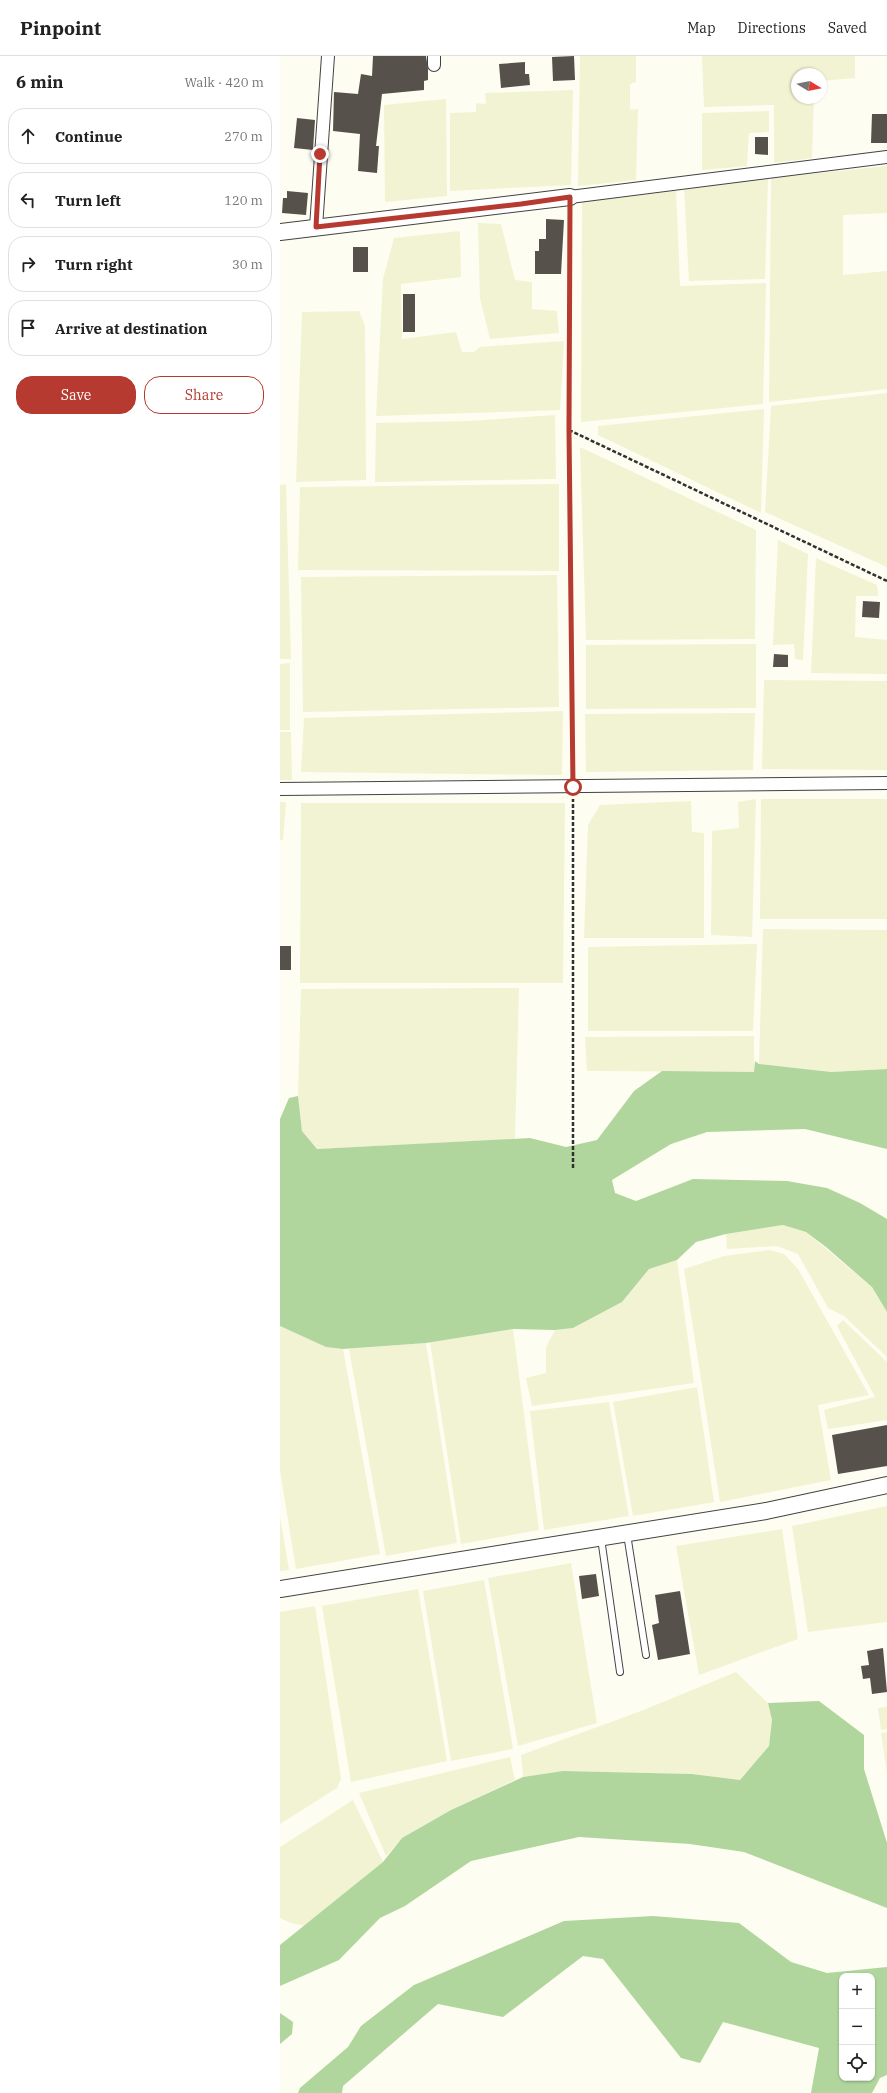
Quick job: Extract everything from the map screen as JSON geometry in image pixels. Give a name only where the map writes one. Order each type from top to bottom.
[{"type":"street","points":[[316,227],[328,56]]},
{"type":"street","points":[[280,232],[521,204],[887,157]]},
{"type":"street","points":[[280,789],[887,783]]},
{"type":"street","points":[[280,1589],[766,1511],[887,1485]]},
{"type":"lane","points":[[626,1533],[646,1655]]},
{"type":"lane","points":[[601,1537],[620,1672]]},
{"type":"path","points":[[570,197],[569,430],[573,787],[573,1168]]},
{"type":"path","points":[[569,430],[887,581]]},
{"type":"green space","points":[[580,56],[636,56],[636,82],[630,84],[630,110],[638,109],[636,180],[578,186]]},
{"type":"green space","points":[[702,56],[855,56],[855,78],[827,80],[827,68],[791,68],[791,104],[814,104],[812,158],[774,163],[774,105],[704,107]]},
{"type":"green space","points":[[573,90],[571,185],[450,191],[450,113],[476,112],[476,103],[486,104],[485,93]]},
{"type":"green space","points":[[446,99],[447,196],[385,202],[384,105]]},
{"type":"green space","points":[[769,111],[769,132],[749,133],[747,166],[702,170],[702,113]]},
{"type":"green space","points":[[887,166],[887,213],[843,215],[843,275],[887,271],[887,389],[769,402],[771,178]]},
{"type":"green space","points":[[768,179],[765,279],[689,281],[684,188]]},
{"type":"green space","points":[[676,191],[680,286],[766,283],[763,404],[581,422],[582,202]]},
{"type":"green space","points":[[478,223],[501,224],[515,280],[532,282],[532,309],[557,311],[559,333],[490,339],[480,298]]},
{"type":"green space","points":[[460,231],[461,277],[401,284],[402,339],[456,332],[462,352],[474,352],[480,347],[564,341],[560,410],[376,416],[383,279],[394,238]]},
{"type":"green space","points":[[359,311],[365,326],[366,480],[296,482],[302,312]]},
{"type":"green space","points":[[887,393],[887,567],[765,512],[771,406]]},
{"type":"green space","points":[[764,409],[761,513],[598,435],[598,426]]},
{"type":"green space","points":[[555,415],[556,479],[375,482],[376,423],[469,421]]},
{"type":"green space","points":[[580,447],[756,530],[755,639],[586,640]]},
{"type":"green space","points":[[286,484],[291,659],[280,659],[280,485]]},
{"type":"green space","points":[[559,484],[559,571],[298,570],[300,487]]},
{"type":"green space","points":[[778,540],[808,554],[803,660],[795,659],[794,644],[773,645]]},
{"type":"green space","points":[[816,558],[877,585],[878,596],[856,596],[855,637],[887,640],[887,674],[811,673]]},
{"type":"green space","points":[[557,575],[559,707],[303,712],[301,577]]},
{"type":"green space","points":[[756,644],[756,708],[586,709],[586,645]]},
{"type":"green space","points":[[290,663],[290,730],[280,730],[280,664]]},
{"type":"green space","points":[[764,680],[887,681],[887,770],[762,769]]},
{"type":"green space","points":[[563,711],[562,775],[301,772],[304,718]]},
{"type":"green space","points":[[755,713],[753,770],[586,772],[585,714]]},
{"type":"green space","points":[[280,732],[291,732],[292,780],[280,780]]},
{"type":"green space","points":[[756,799],[752,937],[711,935],[712,831],[739,828],[738,802]]},
{"type":"green space","points":[[761,799],[887,799],[887,919],[760,919]]},
{"type":"green space","points":[[691,801],[692,832],[704,833],[704,938],[584,938],[588,825],[600,805]]},
{"type":"green space","points":[[280,802],[286,802],[283,840],[280,840]]},
{"type":"green space","points":[[301,803],[565,803],[563,983],[300,983]]},
{"type":"green space","points":[[763,929],[887,930],[887,1069],[831,1072],[759,1064]]},
{"type":"green space","points":[[757,944],[753,1031],[588,1031],[588,947]]},
{"type":"green space","points":[[519,988],[515,1139],[317,1149],[302,1131],[298,1096],[301,989]]},
{"type":"green space","points":[[754,1036],[754,1072],[587,1071],[585,1037]]},
{"type":"green space","points":[[755,1061],[759,1064],[831,1072],[887,1069],[887,1149],[805,1129],[707,1132],[671,1144],[612,1180],[615,1193],[636,1201],[693,1179],[787,1181],[827,1188],[860,1203],[887,1219],[887,1312],[872,1287],[826,1247],[806,1232],[783,1225],[726,1234],[696,1242],[677,1260],[649,1269],[622,1302],[573,1328],[555,1330],[513,1329],[426,1343],[343,1349],[326,1347],[280,1326],[280,1119],[289,1098],[298,1096],[302,1131],[317,1149],[530,1138],[566,1147],[597,1140],[634,1091],[662,1071],[754,1072]]},
{"type":"green space","points":[[783,1225],[806,1232],[872,1287],[887,1312],[887,1357],[844,1316],[828,1308],[798,1254],[777,1246],[727,1249],[726,1234]]},
{"type":"green space","points":[[769,1250],[784,1254],[798,1269],[869,1395],[818,1405],[831,1480],[720,1502],[684,1269],[724,1256]]},
{"type":"green space","points":[[677,1260],[694,1383],[532,1406],[526,1378],[546,1373],[546,1347],[555,1330],[573,1328],[622,1302],[649,1269]]},
{"type":"green space","points":[[843,1320],[887,1362],[887,1420],[828,1429],[824,1410],[875,1397],[837,1326]]},
{"type":"green space","points":[[280,1326],[326,1347],[343,1349],[380,1554],[296,1569],[280,1471]]},
{"type":"green space","points":[[513,1329],[539,1530],[461,1544],[430,1342]]},
{"type":"green space","points":[[426,1343],[457,1543],[386,1556],[349,1349]]},
{"type":"green space","points":[[697,1387],[714,1502],[633,1516],[613,1402]]},
{"type":"green space","points":[[609,1402],[629,1516],[544,1530],[530,1411]]},
{"type":"green space","points":[[887,1506],[887,1622],[808,1632],[792,1526]]},
{"type":"green space","points":[[280,1517],[289,1570],[280,1571]]},
{"type":"green space","points":[[782,1529],[798,1639],[699,1675],[676,1546]]},
{"type":"green space","points":[[571,1563],[597,1723],[518,1746],[488,1578]]},
{"type":"green space","points":[[484,1580],[513,1749],[451,1761],[423,1591]]},
{"type":"green space","points":[[418,1589],[447,1761],[351,1782],[322,1606]]},
{"type":"green space","points":[[315,1606],[341,1779],[337,1788],[280,1824],[280,1612]]},
{"type":"green space","points":[[736,1672],[768,1703],[772,1720],[769,1746],[740,1780],[692,1774],[563,1771],[523,1777],[521,1755],[641,1711]]},
{"type":"green space","points":[[819,1701],[864,1735],[864,1769],[887,1843],[887,1908],[744,1852],[690,1844],[579,1837],[471,1861],[405,1906],[380,1918],[339,1960],[280,1986],[280,1945],[383,1862],[402,1838],[451,1810],[523,1777],[563,1771],[692,1774],[740,1780],[769,1746],[772,1720],[768,1703]]},
{"type":"green space","points":[[887,1707],[887,1729],[881,1730],[878,1708]]},
{"type":"green space","points":[[887,1732],[887,1772],[881,1733]]},
{"type":"green space","points":[[510,1757],[515,1780],[451,1810],[402,1838],[386,1856],[359,1793]]},
{"type":"green space","points":[[353,1800],[383,1862],[305,1926],[291,1923],[280,1918],[280,1847]]},
{"type":"green space","points":[[653,1916],[739,1923],[791,1962],[827,1973],[887,1967],[887,2075],[880,2078],[872,2093],[811,2093],[819,2048],[723,2022],[700,2063],[681,2058],[603,1959],[583,1956],[503,2017],[438,2004],[343,2086],[342,2093],[298,2093],[300,2088],[348,2047],[361,2026],[414,1985],[564,1921]]},
{"type":"green space","points":[[280,2013],[293,2022],[292,2034],[280,2044]]},
{"type":"building","points":[[373,56],[426,56],[428,69],[428,80],[424,81],[424,90],[382,94],[376,146],[379,146],[377,173],[358,171],[360,134],[333,131],[334,92],[358,94],[361,74],[372,76]]},
{"type":"building","points":[[574,56],[575,80],[553,81],[552,57]]},
{"type":"building","points":[[525,62],[525,74],[529,74],[530,85],[501,88],[499,64]]},
{"type":"building","points":[[872,114],[887,114],[887,143],[871,143]]},
{"type":"building","points":[[297,118],[315,120],[313,150],[294,148]]},
{"type":"building","points":[[755,137],[768,137],[768,155],[755,154]]},
{"type":"building","points":[[287,191],[308,193],[306,215],[282,213],[283,198],[287,198]]},
{"type":"building","points":[[546,219],[564,220],[561,274],[535,274],[535,251],[539,251],[539,239],[546,239]]},
{"type":"building","points":[[353,247],[368,247],[368,272],[353,272]]},
{"type":"building","points":[[403,294],[415,294],[415,332],[403,332]]},
{"type":"building","points":[[863,601],[880,602],[879,618],[862,617]]},
{"type":"building","points":[[774,654],[788,655],[788,667],[773,667]]},
{"type":"building","points":[[280,946],[291,946],[291,970],[280,970]]},
{"type":"building","points":[[887,1425],[887,1466],[838,1474],[832,1435]]},
{"type":"building","points":[[596,1574],[599,1596],[582,1599],[579,1576]]},
{"type":"building","points":[[680,1591],[690,1654],[658,1660],[652,1625],[659,1623],[655,1595]]},
{"type":"building","points":[[883,1648],[887,1692],[872,1694],[870,1678],[863,1679],[861,1666],[869,1665],[867,1651]]},
{"type":"route","points":[[320,154],[316,227],[521,204],[570,197],[569,430],[573,787]]}]
